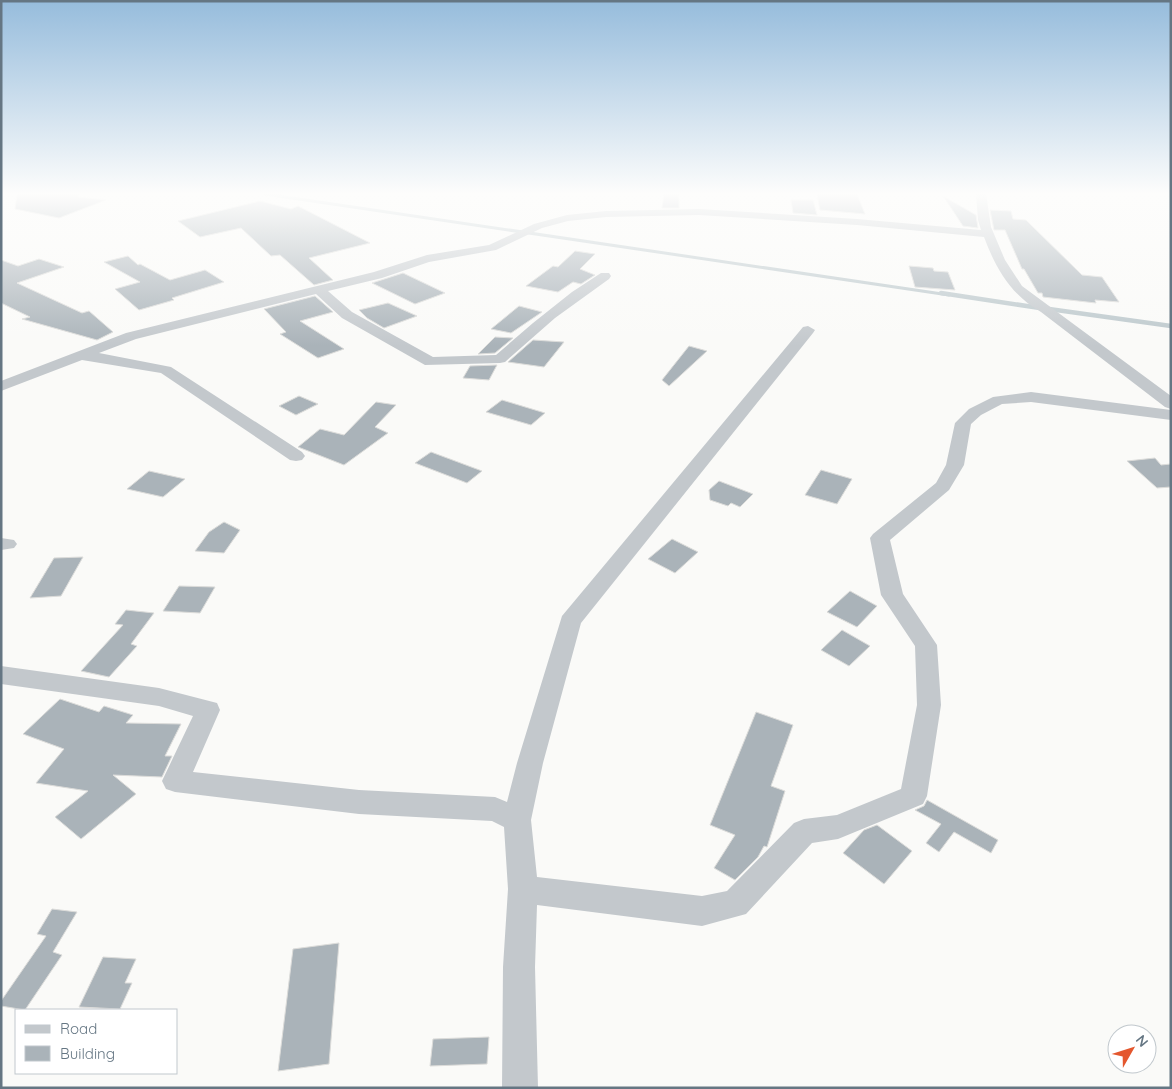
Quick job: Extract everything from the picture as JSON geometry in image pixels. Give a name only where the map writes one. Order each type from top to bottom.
[{"type":"street","points":[[1,386],[130,336],[378,276],[427,259],[492,248],[499,245]]},
{"type":"street","points":[[993,245],[1003,268],[1018,289],[1032,303],[1046,309],[1171,404]]},
{"type":"street","points":[[319,290],[347,315],[430,362],[500,359],[532,329],[572,297],[604,276]]},
{"type":"street","points":[[520,1088],[519,967],[523,889],[517,820],[530,763],[570,621],[808,330]]},
{"type":"street","points":[[80,355],[166,370],[296,456]]},
{"type":"street","points":[[523,889],[702,911],[735,904],[804,832],[838,827],[913,796],[929,705],[926,645],[892,595],[880,538],[943,486],[955,465],[964,423],[975,412],[999,400],[1030,398],[1171,415]]},
{"type":"street","points":[[1,675],[159,697],[208,710],[175,781],[359,802],[495,809],[517,820]]},
{"type":"building","points":[[259,245],[363,245],[309,258],[333,280],[314,285],[280,255],[271,256]]},
{"type":"building","points":[[1011,245],[1051,245],[1082,275],[1102,277],[1119,302],[1095,300],[1096,303],[1043,297],[1042,293],[1038,293],[1024,269],[1022,269]]},
{"type":"building","points":[[575,251],[595,254],[580,269],[595,275],[581,284],[573,282],[558,292],[526,286],[553,266],[558,267]]},
{"type":"building","points":[[128,256],[138,265],[140,264],[170,280],[205,270],[224,282],[139,310],[115,289],[140,282],[104,262]]},
{"type":"building","points":[[39,259],[64,267],[17,283],[82,313],[89,311],[113,332],[97,340],[22,319],[30,317],[1,303],[1,260],[18,266]]},
{"type":"building","points":[[909,266],[933,268],[934,271],[948,272],[955,290],[915,287]]},
{"type":"building","points":[[403,273],[445,293],[415,304],[372,283]]},
{"type":"building","points":[[315,296],[333,312],[300,321],[344,349],[318,358],[280,334],[286,332],[264,309]]},
{"type":"building","points":[[388,303],[417,316],[384,328],[367,318],[359,310]]},
{"type":"building","points":[[519,306],[542,312],[511,333],[491,329]]},
{"type":"building","points":[[495,337],[513,338],[495,353],[478,354]]},
{"type":"building","points":[[533,340],[564,342],[544,367],[508,362]]},
{"type":"building","points":[[689,346],[707,351],[669,386],[662,380]]},
{"type":"building","points":[[497,365],[489,380],[463,378],[470,366]]},
{"type":"building","points":[[299,396],[318,404],[296,415],[279,406]]},
{"type":"building","points":[[502,400],[545,413],[531,425],[486,412]]},
{"type":"building","points":[[376,402],[396,405],[375,427],[388,433],[344,465],[298,447],[320,429],[344,435]]},
{"type":"building","points":[[431,452],[482,471],[467,483],[415,463]]},
{"type":"building","points":[[1155,458],[1161,465],[1171,464],[1171,487],[1157,488],[1127,461]]},
{"type":"building","points":[[821,470],[852,479],[837,504],[805,495]]},
{"type":"building","points":[[149,471],[185,479],[163,497],[127,489]]},
{"type":"building","points":[[719,481],[753,494],[740,507],[731,503],[728,506],[710,500],[709,490]]},
{"type":"building","points":[[224,522],[240,530],[224,553],[195,551],[209,532]]},
{"type":"building","points":[[672,539],[698,552],[675,573],[648,559]]},
{"type":"building","points":[[83,557],[61,596],[30,598],[54,558]]},
{"type":"building","points":[[179,586],[215,587],[200,613],[163,611]]},
{"type":"building","points":[[850,591],[877,606],[857,627],[827,612]]},
{"type":"building","points":[[126,610],[154,613],[131,644],[137,646],[109,677],[81,671],[123,625],[115,624]]},
{"type":"building","points":[[842,630],[870,646],[849,666],[821,650]]},
{"type":"building","points":[[60,699],[99,712],[104,706],[133,715],[126,723],[181,724],[165,756],[172,756],[162,777],[113,775],[136,794],[81,839],[55,817],[88,791],[36,783],[64,749],[23,734]]},
{"type":"building","points":[[756,712],[793,725],[771,786],[785,791],[767,847],[764,846],[758,857],[735,880],[714,868],[735,835],[710,825]]},
{"type":"building","points":[[927,800],[998,840],[991,853],[954,832],[939,852],[926,843],[941,824],[915,810],[924,806]]},
{"type":"building","points":[[877,825],[912,851],[884,884],[843,853],[864,830]]},
{"type":"building","points":[[52,909],[77,912],[53,952],[62,955],[26,1009],[1,1006],[1,1001],[46,936],[37,934]]},
{"type":"building","points":[[339,943],[329,1064],[278,1071],[293,949]]},
{"type":"building","points":[[103,957],[136,959],[125,983],[132,983],[120,1009],[79,1007]]},
{"type":"building","points":[[489,1037],[487,1064],[430,1066],[433,1039]]},
{"type":"waterway","points":[[609,245],[949,295]]},
{"type":"waterway","points":[[941,293],[1040,308]]},
{"type":"waterway","points":[[1049,309],[1171,326]]}]
